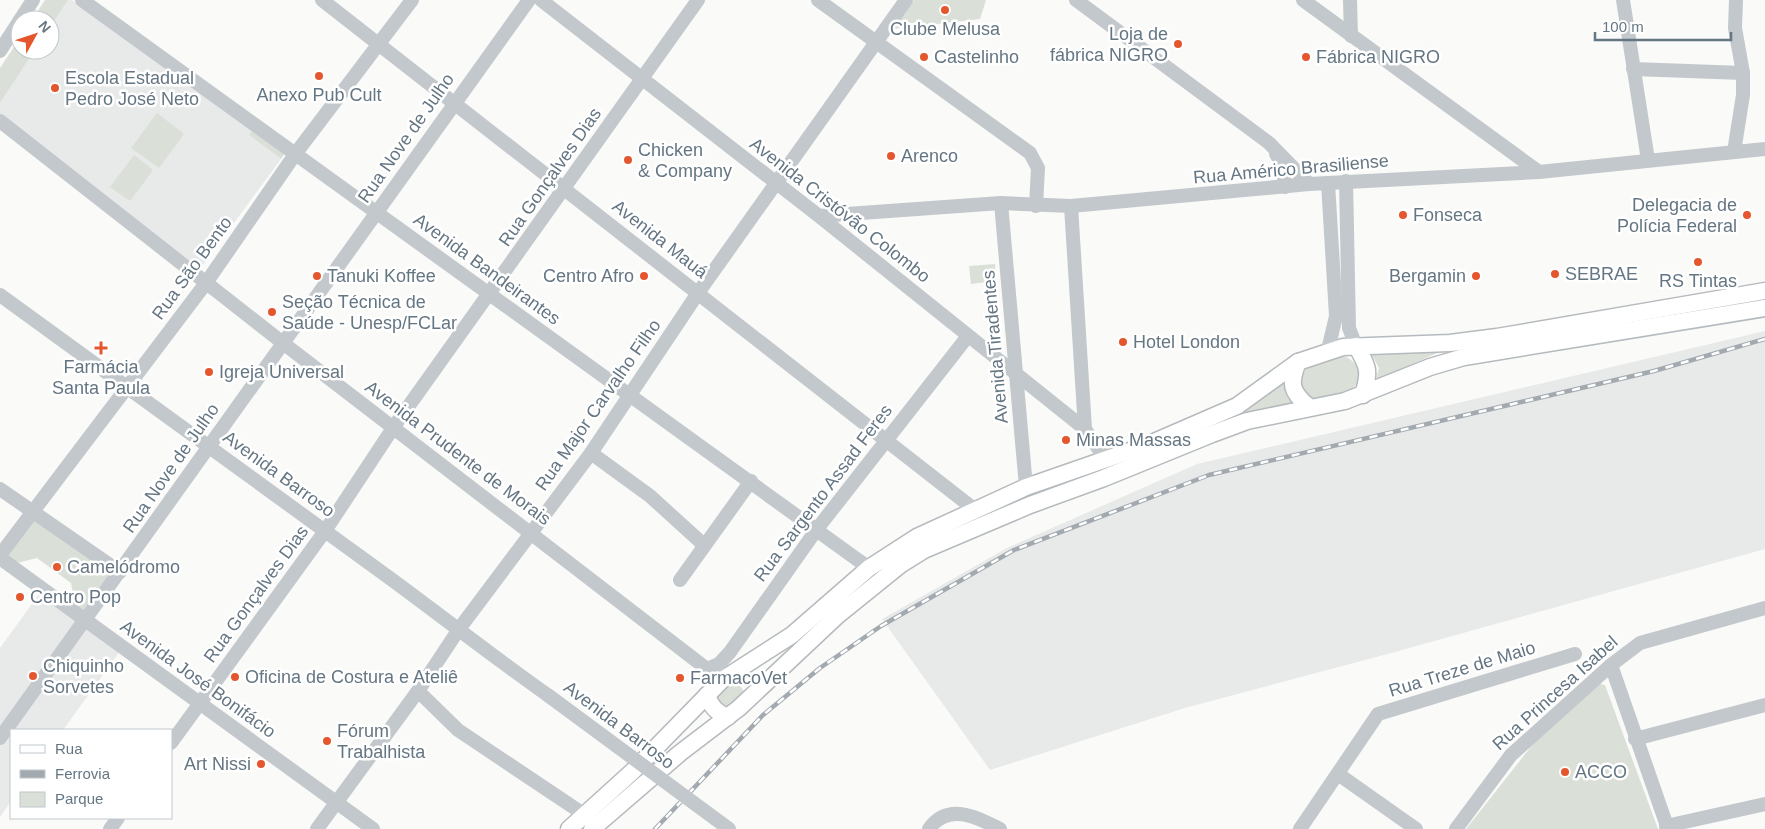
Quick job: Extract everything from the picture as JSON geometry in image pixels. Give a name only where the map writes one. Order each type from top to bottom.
[{"type":"main road","points":[[589,822],[722,680],[741,670],[792,634],[870,568],[917,537],[974,509],[1026,487],[1106,460],[1237,406],[1298,362],[1328,350],[1356,346],[1450,343],[1497,337],[1765,291]]},
{"type":"main road","points":[[569,829],[589,822],[728,717],[838,615],[900,565],[924,550],[1030,505],[1104,478],[1247,421],[1346,401],[1430,367],[1464,357],[1765,308]]},
{"type":"main road","points":[[1356,346],[1366,362],[1369,374],[1363,395]]},
{"type":"main road","points":[[1298,362],[1292,376],[1293,388],[1296,397],[1309,408]]},
{"type":"main road","points":[[741,670],[748,683],[750,698]]},
{"type":"main road","points":[[707,695],[712,706],[728,717]]},
{"type":"street","name":"Avenida Bandeirantes","points":[[82,0],[870,568]]},
{"type":"street","name":"Avenida Mauá","points":[[322,0],[974,509]]},
{"type":"street","name":"Rua São Bento","points":[[0,557],[206,282],[296,153],[377,43],[412,0]]},
{"type":"street","name":"Rua Nove de Julho","points":[[0,738],[529,0]]},
{"type":"street","name":"Avenida Cristóvão Colombo","points":[[541,0],[776,182],[1085,429],[1106,460]]},
{"type":"street","name":"Rua Gonçalves Dias","points":[[172,742],[325,531],[393,428],[698,0]]},
{"type":"street","points":[[818,0],[1030,153],[1038,168],[1036,206]]},
{"type":"street","name":"Rua Major Carvalho Filho","points":[[317,829],[418,691],[459,629],[591,453],[698,293],[906,0]]},
{"type":"street","points":[[1076,0],[1269,143],[1310,184]]},
{"type":"street","points":[[1303,0],[1539,172]]},
{"type":"street","points":[[1350,0],[1351,36]]},
{"type":"street","points":[[1623,0],[1648,160]]},
{"type":"street","points":[[1734,152],[1743,95],[1743,73],[1735,28],[1736,0]]},
{"type":"street","points":[[0,51],[10,36]]},
{"type":"street","points":[[1633,68],[1743,73]]},
{"type":"street","name":"Avenida Prudente de Morais","points":[[0,121],[283,343],[707,669]]},
{"type":"street","points":[[1269,143],[1282,163],[1285,187]]},
{"type":"street","name":"Rua Américo Brasiliense","points":[[819,216],[1001,203],[1071,206],[1346,181],[1539,172],[1765,149]]},
{"type":"street","points":[[1328,350],[1336,316],[1346,181]]},
{"type":"street","points":[[1328,183],[1349,328],[1356,346]]},
{"type":"street","name":"Avenida Tiradentes","points":[[1001,203],[1026,487]]},
{"type":"street","points":[[1071,206],[1085,429]]},
{"type":"street","name":"Avenida Barroso","points":[[0,295],[459,629],[485,651],[729,829]]},
{"type":"street","name":"Rua Sargento Assad Feres","points":[[707,669],[719,664],[734,645],[817,529],[968,336]]},
{"type":"street","points":[[591,453],[650,496],[704,545]]},
{"type":"street","points":[[680,580],[751,482]]},
{"type":"street","points":[[0,489],[32,512],[42,516],[120,572]]},
{"type":"street","name":"Avenida José Bonifácio","points":[[0,557],[373,829]]},
{"type":"street","name":"Rua Princesa Isabel","points":[[1456,829],[1511,755],[1611,666],[1640,643],[1765,608]]},
{"type":"street","name":"Avenida Barroso","points":[[448,645],[464,645],[485,651]]},
{"type":"street","points":[[734,645],[741,670]]},
{"type":"street","name":"Rua Treze de Maio","points":[[1300,829],[1378,714],[1574,654]]},
{"type":"street","points":[[1611,666],[1667,827],[1765,804]]},
{"type":"street","points":[[707,669],[707,695]]},
{"type":"street","points":[[418,691],[458,730],[589,822]]},
{"type":"street","points":[[1635,739],[1765,705]]},
{"type":"street","points":[[1338,774],[1416,829]]},
{"type":"street","points":[[929,829],[935,821],[953,813],[975,816],[1000,829]]},
{"type":"shaded area","points":[[68,0],[72,0],[253,129],[249,135],[281,159],[200,269],[0,115],[0,103],[28,60],[60,60],[60,12]]},
{"type":"shaded area","points":[[1765,331],[1765,549],[1395,652],[1185,708],[990,770],[882,619],[1007,548],[1197,464]]},
{"type":"shaded area","points":[[40,593],[120,651],[64,729],[10,729],[10,802],[0,817],[0,648]]},
{"type":"green space","points":[[45,0],[68,0],[60,12],[60,10],[38,10]]},
{"type":"green space","name":"Clube Melusa","points":[[914,0],[986,0],[980,19],[893,29]]},
{"type":"green space","points":[[10,53],[10,60],[28,60],[0,103],[0,68]]},
{"type":"green space","points":[[157,113],[184,134],[159,168],[131,148]]},
{"type":"green space","points":[[253,129],[285,153],[281,159],[249,135]]},
{"type":"green space","points":[[134,155],[153,170],[130,201],[110,187]]},
{"type":"green space","points":[[995,264],[996,281],[971,284],[969,266]]},
{"type":"green space","points":[[1370,351],[1437,353],[1376,380],[1379,368]]},
{"type":"green space","points":[[1338,355],[1354,362],[1357,367],[1359,378],[1353,388],[1340,395],[1315,401],[1302,393],[1301,384],[1305,371],[1315,364]]},
{"type":"green space","points":[[1284,381],[1286,395],[1293,405],[1233,415]]},
{"type":"green space","points":[[36,515],[112,570],[83,610],[75,604],[71,583],[37,558],[17,563],[7,555]]},
{"type":"green space","points":[[732,682],[737,682],[743,690],[743,694],[727,708],[718,704],[716,695]]},
{"type":"green space","points":[[1597,683],[1605,685],[1658,829],[1466,829],[1537,739]]},
{"type":"railway","points":[[655,829],[763,715],[820,668],[881,626],[1014,550],[1209,475],[1654,371],[1765,339]]},
{"type":"place","name":"Clube Melusa","points":[[945,10]]},
{"type":"place","name":"Loja de fábrica NIGRO","points":[[1178,44]]},
{"type":"place","name":"Castelinho","points":[[924,57]]},
{"type":"place","name":"Fábrica NIGRO","points":[[1306,57]]},
{"type":"place","name":"Anexo Pub Cult","points":[[319,76]]},
{"type":"place","name":"Escola Estadual Pedro José Neto","points":[[55,88]]},
{"type":"place","name":"Arenco","points":[[891,156]]},
{"type":"place","name":"Chicken & Company","points":[[628,160]]},
{"type":"place","name":"Fonseca","points":[[1403,215]]},
{"type":"place","name":"Delegacia de Polícia Federal","points":[[1747,215]]},
{"type":"place","name":"RS Tintas","points":[[1698,262]]},
{"type":"place","name":"SEBRAE","points":[[1555,274]]},
{"type":"place","name":"Tanuki Koffee","points":[[317,276]]},
{"type":"place","name":"Centro Afro","points":[[644,276]]},
{"type":"place","name":"Bergamin","points":[[1476,276]]},
{"type":"place","name":"Seção Técnica de Saúde - Unesp/FCLar","points":[[272,312]]},
{"type":"place","name":"Hotel London","points":[[1123,342]]},
{"type":"place","name":"Farmácia Santa Paula","points":[[101,348]]},
{"type":"place","name":"Igreja Universal","points":[[209,372]]},
{"type":"place","name":"Minas Massas","points":[[1066,440]]},
{"type":"place","name":"Camelódromo","points":[[57,567]]},
{"type":"place","name":"Centro Pop","points":[[20,597]]},
{"type":"place","name":"Chiquinho Sorvetes","points":[[33,676]]},
{"type":"place","name":"Oficina de Costura e Ateliê","points":[[235,677]]},
{"type":"place","name":"FarmacoVet","points":[[680,678]]},
{"type":"place","name":"Fórum Trabalhista","points":[[327,741]]},
{"type":"place","name":"Art Nissi","points":[[261,764]]},
{"type":"place","name":"ACCO","points":[[1565,772]]}]
